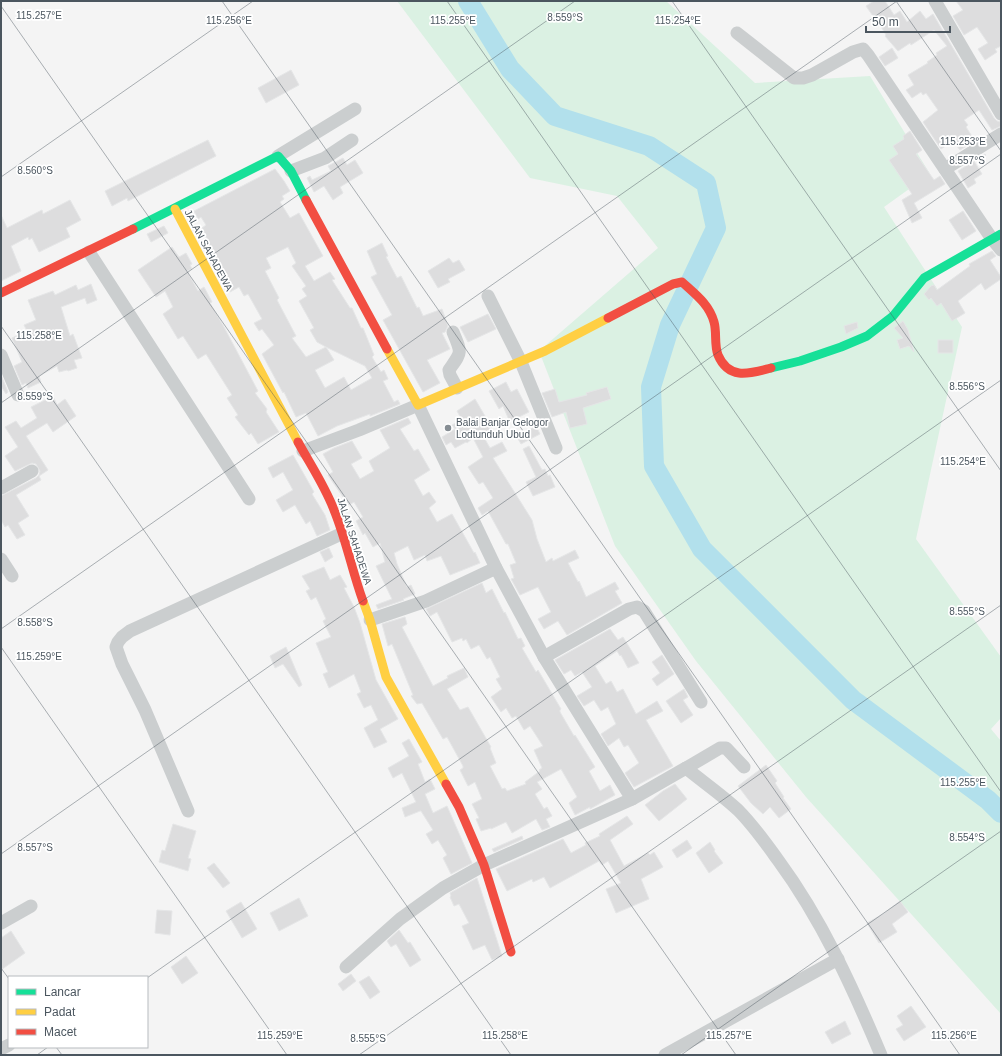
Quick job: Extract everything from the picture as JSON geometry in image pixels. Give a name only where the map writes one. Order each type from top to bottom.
[{"type":"street","points":[[935,1],[1001,114]]},
{"type":"street","points":[[737,33],[794,78],[803,78],[812,75],[853,52],[863,49],[945,169],[996,236],[1001,250]]},
{"type":"street","points":[[1,293],[175,210],[278,156],[355,109]]},
{"type":"street","points":[[945,169],[1001,134]]},
{"type":"street","points":[[291,171],[325,158],[352,140]]},
{"type":"street","points":[[278,156],[291,171],[352,286],[418,405],[496,568],[544,658],[632,799]]},
{"type":"street","name":"JALAN SAHADEWA","points":[[175,210],[284,418],[329,497],[335,511],[341,534],[370,620],[386,677],[459,807],[484,865],[511,952]]},
{"type":"street","points":[[303,451],[359,430],[546,351],[673,284],[682,282],[706,304],[714,322],[718,355],[727,368],[737,373],[744,374],[807,359],[866,336],[893,316],[924,278],[996,236]]},
{"type":"street","points":[[89,252],[250,499]]},
{"type":"street","points":[[488,296],[521,362],[556,448]]},
{"type":"street","points":[[454,332],[460,350],[458,358],[449,370],[457,388]]},
{"type":"street","points":[[1,355],[18,395]]},
{"type":"street","points":[[1,488],[32,471]]},
{"type":"street","points":[[188,811],[145,710],[122,664],[116,647],[118,642],[130,631],[341,534]]},
{"type":"street","points":[[1,559],[12,576]]},
{"type":"street","points":[[370,620],[426,602],[496,568]]},
{"type":"street","points":[[544,658],[636,607],[644,611],[701,702]]},
{"type":"street","points":[[346,968],[400,919],[443,888],[484,865],[632,799],[720,748],[726,748],[744,767]]},
{"type":"street","points":[[686,768],[737,809],[756,829],[792,879],[823,929],[861,1007],[881,1055]]},
{"type":"street","points":[[1,924],[31,906]]},
{"type":"street","points":[[665,1055],[838,959]]},
{"type":"green space","points":[[397,1],[666,1],[755,83],[870,76],[930,174],[884,207],[962,327],[916,539],[1001,657],[1001,718],[991,729],[1001,741],[1001,1014],[806,797],[696,661],[615,546],[539,351],[658,248],[617,196],[530,178]]},
{"type":"building","points":[[874,1],[885,1],[894,15],[900,11],[907,22],[920,11],[926,19],[933,14],[994,118],[1001,122],[1001,126],[992,130],[979,110],[964,120],[968,125],[966,127],[975,141],[960,150],[953,141],[941,149],[923,122],[938,110],[926,93],[923,95],[921,92],[912,98],[906,90],[914,85],[908,75],[928,63],[927,62],[937,55],[936,53],[947,46],[934,30],[911,45],[910,43],[898,51],[885,36],[886,35],[876,18],[875,19],[866,6]]},
{"type":"building","points":[[956,1],[1001,1],[1001,46],[995,49],[997,52],[985,60],[978,49],[988,43],[977,27],[964,35],[953,16],[963,10]]},
{"type":"building","points":[[892,48],[898,58],[885,66],[879,57]]},
{"type":"building","points":[[291,70],[299,85],[266,103],[258,88]]},
{"type":"building","points":[[910,131],[922,150],[916,154],[934,180],[940,176],[945,184],[914,203],[922,218],[912,223],[902,200],[912,194],[889,160],[898,154],[893,146],[904,139],[903,136]]},
{"type":"building","points":[[208,140],[216,156],[128,201],[127,198],[112,206],[105,191]]},
{"type":"building","points":[[985,154],[986,155],[974,161],[982,174],[974,179],[976,183],[968,188],[958,171]]},
{"type":"building","points":[[343,158],[347,165],[355,160],[363,173],[340,187],[343,193],[333,200],[324,186],[314,192],[307,178],[310,176],[312,180],[331,171],[328,166]]},
{"type":"building","points":[[275,169],[290,191],[282,196],[284,199],[280,202],[290,218],[299,213],[323,256],[305,266],[314,281],[330,272],[335,279],[332,280],[350,308],[352,308],[361,328],[363,328],[374,355],[372,357],[381,372],[384,370],[388,379],[383,381],[394,402],[398,400],[400,404],[370,416],[370,414],[337,426],[318,436],[306,413],[296,417],[284,392],[283,393],[262,354],[274,345],[262,329],[259,331],[254,323],[262,319],[248,294],[244,296],[239,287],[230,292],[204,243],[208,241],[202,228],[206,225],[201,217],[198,219],[194,211]],"holes":[[[288,247],[296,263],[292,266],[306,286],[302,289],[307,296],[299,301],[314,328],[310,330],[317,342],[326,347],[306,357],[292,338],[296,336],[277,300],[279,298],[265,271],[271,268],[266,258]],[[326,347],[365,366],[372,378],[351,390],[344,377],[325,388],[315,370],[334,360]]]},
{"type":"building","points":[[70,200],[81,220],[66,228],[70,237],[39,252],[32,238],[29,240],[28,237],[11,246],[21,271],[1,281],[1,215],[7,228],[42,210],[43,214]]},
{"type":"building","points":[[963,211],[976,231],[962,240],[949,220]]},
{"type":"building","points":[[164,226],[168,233],[151,242],[147,234]]},
{"type":"building","points":[[382,243],[388,256],[386,257],[397,278],[401,276],[417,308],[419,307],[423,316],[442,309],[448,326],[445,332],[442,333],[450,349],[427,360],[440,383],[423,392],[383,320],[392,315],[371,277],[377,274],[367,251]]},
{"type":"building","points":[[172,247],[179,257],[186,253],[192,264],[190,265],[192,269],[187,271],[198,291],[204,287],[212,302],[210,303],[258,391],[255,393],[267,409],[266,412],[279,432],[258,444],[251,433],[249,435],[235,417],[238,415],[227,398],[232,395],[206,354],[198,359],[183,336],[178,339],[163,314],[173,307],[165,291],[156,297],[138,270]]},
{"type":"building","points":[[992,251],[996,256],[990,260],[1001,279],[985,290],[981,283],[958,301],[965,313],[952,321],[941,303],[937,306],[931,298],[929,300],[924,294],[931,286],[934,285],[937,290],[970,266],[969,264]]},
{"type":"building","points":[[449,258],[453,263],[459,260],[465,270],[448,279],[450,282],[438,288],[428,271]]},
{"type":"building","points":[[91,284],[97,300],[87,304],[85,298],[61,307],[70,336],[73,334],[82,358],[74,360],[77,368],[59,372],[57,366],[39,376],[41,382],[28,388],[26,383],[22,385],[14,366],[22,362],[12,338],[27,331],[24,325],[36,320],[28,300],[53,291],[55,295],[76,285],[78,290]]},
{"type":"building","points":[[488,314],[496,329],[468,342],[460,327]]},
{"type":"building","points":[[903,321],[908,330],[914,352],[909,346],[900,349],[897,340],[903,338],[894,328]]},
{"type":"building","points":[[857,322],[858,328],[846,334],[844,326]]},
{"type":"building","points":[[938,340],[953,340],[953,353],[938,353]]},
{"type":"building","points":[[1,375],[8,392],[6,394],[1,386]]},
{"type":"building","points":[[506,382],[511,392],[517,389],[529,412],[513,420],[509,420],[503,406],[499,409],[489,391]]},
{"type":"building","points":[[607,387],[611,399],[583,408],[587,424],[570,428],[566,412],[552,417],[542,393],[555,389],[559,402],[587,395],[586,393]]},
{"type":"building","points":[[53,396],[57,405],[65,399],[76,416],[53,432],[47,423],[26,436],[48,470],[39,476],[41,480],[16,495],[29,516],[18,523],[25,535],[17,539],[8,525],[5,527],[1,520],[1,496],[36,478],[40,471],[36,464],[32,463],[15,471],[5,456],[18,447],[5,427],[16,421],[21,428],[37,418],[31,407]]},
{"type":"building","points":[[475,399],[492,428],[482,434],[490,448],[502,442],[507,451],[493,458],[532,520],[537,539],[546,562],[552,558],[553,561],[575,550],[579,558],[568,563],[578,582],[579,581],[586,597],[615,582],[619,589],[615,591],[622,603],[567,635],[558,621],[544,629],[538,619],[551,612],[538,587],[520,595],[511,579],[514,578],[510,565],[516,563],[508,544],[506,544],[488,511],[482,515],[478,508],[493,498],[483,482],[479,484],[468,467],[483,457],[473,438],[467,443],[466,442],[455,448],[451,442],[446,445],[442,437],[455,429],[452,425],[462,420],[457,411]]},
{"type":"building","points":[[408,418],[411,423],[400,429],[414,451],[418,449],[430,470],[414,480],[423,496],[429,492],[436,502],[429,508],[437,522],[452,514],[480,563],[450,575],[441,556],[427,561],[425,555],[414,560],[408,546],[394,553],[407,587],[411,585],[415,594],[403,599],[404,600],[378,609],[376,605],[392,599],[376,566],[385,562],[380,543],[373,547],[365,533],[363,535],[356,521],[363,517],[354,502],[349,505],[328,475],[333,472],[323,454],[352,441],[362,458],[351,464],[360,479],[374,471],[369,461],[390,448],[380,430]]},
{"type":"building","points":[[536,426],[540,434],[521,444],[517,437]]},
{"type":"building","points":[[529,446],[542,470],[545,469],[548,476],[550,475],[555,487],[533,496],[526,482],[536,477],[523,449]]},
{"type":"building","points":[[293,455],[314,492],[312,494],[325,515],[330,530],[317,536],[310,521],[306,524],[295,505],[283,512],[276,500],[293,490],[283,472],[273,478],[268,468]]},
{"type":"building","points":[[329,548],[333,557],[325,562],[320,552]]},
{"type":"building","points":[[324,567],[330,580],[340,575],[347,587],[344,588],[360,623],[376,680],[398,719],[380,729],[387,742],[374,748],[364,728],[378,720],[371,705],[364,708],[357,694],[361,692],[354,674],[329,688],[323,674],[328,672],[316,643],[331,637],[323,621],[326,619],[316,597],[311,600],[306,591],[310,589],[302,576]]},
{"type":"building","points":[[482,583],[486,593],[492,589],[518,639],[521,638],[525,646],[522,648],[536,672],[538,670],[561,709],[560,712],[574,736],[575,735],[595,767],[589,771],[600,791],[610,785],[615,795],[590,809],[590,807],[575,815],[569,803],[577,797],[561,769],[537,782],[542,789],[535,794],[544,809],[547,807],[552,816],[546,819],[550,827],[542,830],[536,819],[512,833],[506,822],[491,829],[481,831],[476,819],[479,818],[472,804],[482,799],[475,782],[468,786],[460,770],[463,766],[447,737],[443,739],[422,703],[417,704],[411,696],[413,695],[392,644],[388,646],[382,624],[405,617],[407,624],[402,627],[433,686],[448,678],[447,676],[464,668],[468,677],[447,689],[460,710],[468,707],[491,747],[490,748],[496,763],[490,766],[502,789],[505,788],[507,791],[526,784],[525,782],[542,768],[534,750],[543,746],[530,726],[524,730],[516,716],[512,718],[506,708],[501,712],[491,697],[502,689],[496,679],[500,677],[490,657],[487,659],[479,645],[471,649],[466,639],[463,641],[462,638],[452,642],[437,612],[430,616],[426,609]]},
{"type":"building","points":[[610,629],[618,640],[623,637],[639,663],[628,668],[617,651],[595,666],[606,684],[611,681],[617,692],[623,689],[636,714],[657,701],[663,711],[646,720],[673,766],[634,787],[625,773],[639,763],[628,745],[624,747],[619,738],[608,746],[601,734],[616,724],[608,707],[601,711],[594,700],[584,706],[577,696],[592,687],[582,672],[575,676],[571,670],[564,674],[555,660]]},
{"type":"building","points":[[286,647],[302,685],[299,687],[283,664],[275,668],[270,656]]},
{"type":"building","points":[[662,655],[674,674],[657,686],[652,679],[660,673],[652,662]]},
{"type":"building","points":[[684,689],[688,697],[683,700],[693,715],[681,723],[666,701]]},
{"type":"building","points":[[409,739],[422,762],[418,764],[425,782],[430,779],[435,789],[425,794],[433,813],[447,806],[472,863],[451,874],[443,858],[447,855],[438,840],[432,844],[426,834],[433,830],[421,811],[405,817],[402,808],[416,802],[402,773],[393,778],[388,768],[409,756],[402,743]]},
{"type":"building","points":[[766,765],[777,781],[775,783],[791,809],[779,818],[770,807],[763,814],[751,803],[738,786]]},
{"type":"building","points":[[675,784],[687,799],[659,821],[645,805]]},
{"type":"building","points":[[627,816],[633,824],[610,840],[624,866],[648,853],[650,855],[654,852],[663,867],[641,879],[649,899],[616,913],[606,889],[621,883],[608,861],[602,865],[599,861],[550,888],[544,877],[533,882],[532,879],[507,891],[496,869],[563,839],[571,853],[586,845],[585,843],[600,836],[599,834]]},
{"type":"building","points":[[173,824],[196,831],[188,858],[191,859],[188,871],[159,862],[162,850],[165,851]]},
{"type":"building","points":[[522,836],[523,839],[494,852],[492,849]]},
{"type":"building","points":[[687,840],[692,848],[677,858],[672,850]]},
{"type":"building","points":[[710,842],[715,850],[714,851],[723,863],[709,873],[696,853]]},
{"type":"building","points":[[214,863],[230,883],[223,888],[207,868]]},
{"type":"building","points":[[477,878],[502,956],[492,960],[485,945],[473,950],[462,926],[469,923],[459,904],[454,906],[450,897],[450,893]]},
{"type":"building","points":[[299,898],[308,916],[279,931],[270,913]]},
{"type":"building","points":[[900,901],[908,912],[892,924],[897,932],[879,943],[867,923],[883,914]]},
{"type":"building","points":[[241,902],[257,929],[242,938],[226,911]]},
{"type":"building","points":[[157,910],[172,911],[170,935],[155,933]]},
{"type":"building","points":[[399,930],[408,943],[410,942],[421,960],[410,967],[396,944],[391,947],[387,941]]},
{"type":"building","points":[[11,931],[25,953],[1,970],[1,938]]},
{"type":"building","points":[[186,956],[198,973],[182,984],[171,967]]},
{"type":"building","points":[[351,974],[356,981],[343,991],[338,984]]},
{"type":"building","points":[[369,976],[380,992],[370,999],[359,982]]},
{"type":"building","points":[[911,1006],[926,1027],[904,1041],[896,1029],[903,1025],[897,1016]]},
{"type":"building","points":[[845,1021],[851,1034],[832,1044],[825,1032]]},
{"type":"waterway","points":[[468,1],[510,69],[555,116],[649,146],[706,183],[716,228],[670,325],[651,387],[654,466],[702,549],[853,700],[988,800],[1001,813]]},
{"type":"traffic: fast","points":[[133,229],[278,156],[291,171],[306,200]]},
{"type":"traffic: fast","points":[[771,368],[800,361],[841,347],[867,336],[893,316],[924,278],[1001,234]]},
{"type":"traffic: slow","points":[[175,209],[298,442]]},
{"type":"traffic: slow","points":[[387,349],[418,405],[545,351],[608,318]]},
{"type":"traffic: slow","points":[[363,601],[386,677],[446,784]]},
{"type":"traffic: jam","points":[[306,200],[387,349]]},
{"type":"traffic: jam","points":[[1,293],[133,229]]},
{"type":"traffic: jam","points":[[608,318],[673,284],[682,282],[709,310],[715,326],[718,355],[728,369],[734,372],[748,373],[771,368]]},
{"type":"traffic: jam","points":[[298,442],[330,501],[342,532],[363,601]]},
{"type":"traffic: jam","points":[[446,784],[459,807],[484,865],[511,952]]},
{"type":"place","name":"Balai Banjar Gelogor Lodtunduh Ubud","points":[[448,428]]}]
